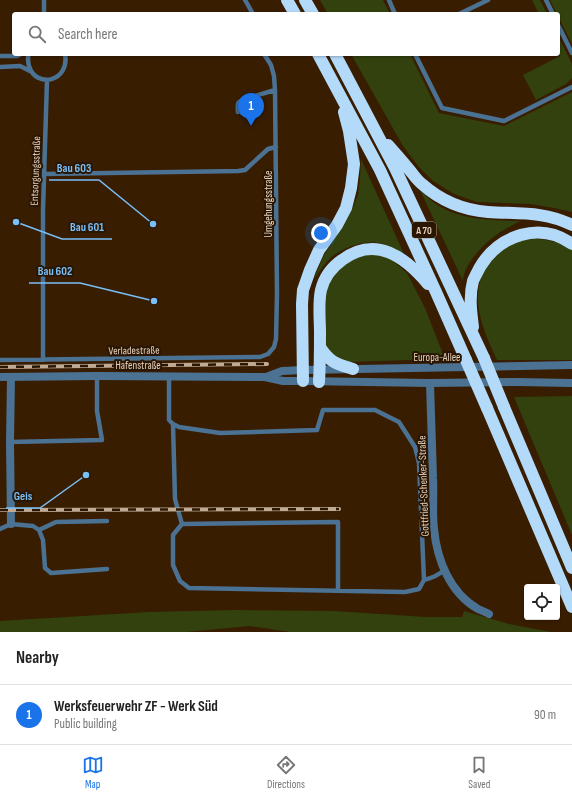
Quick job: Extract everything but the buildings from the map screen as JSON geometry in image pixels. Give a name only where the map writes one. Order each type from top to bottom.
[{"type":"highway","points":[[288,0],[294,12]]},
{"type":"highway","points":[[305,0],[312,12]]},
{"type":"highway","name":"A 70","points":[[319,56],[380,170],[466,360],[572,607]]},
{"type":"highway","name":"A 70","points":[[336,56],[395,168],[484,358],[572,568]]},
{"type":"highway","points":[[302,376],[303,290],[319,250],[337,225],[346,208],[351,188],[354,164],[339,94]]},
{"type":"highway","points":[[373,126],[421,183],[439,197],[455,205],[489,212],[540,214],[554,217],[572,225]]},
{"type":"highway","points":[[473,336],[471,307],[473,281],[485,260],[493,251],[510,238],[532,232],[560,236],[572,244]]},
{"type":"highway","points":[[319,376],[320,303],[322,289],[329,271],[336,263],[355,251],[378,249],[391,253],[404,261],[419,273],[436,292]]},
{"type":"highway","points":[[320,347],[324,354],[332,361],[354,369]]},
{"type":"street","name":"Europa-Allee","points":[[302,376],[319,376],[354,369],[572,365]]},
{"type":"street","name":"Hafenstraße","points":[[0,377],[265,377],[282,371],[302,376]]},
{"type":"street","name":"Europa-Allee","points":[[302,376],[430,383],[572,383]]},
{"type":"street","points":[[11,377],[11,524]]},
{"type":"street","name":"Gottfried-Schenker-Straße","points":[[430,383],[434,529],[437,551],[444,570],[457,590],[464,598],[478,609],[489,614]]},
{"type":"lane","points":[[44,0],[44,12]]},
{"type":"lane","points":[[245,0],[252,12]]},
{"type":"lane","points":[[388,0],[394,12]]},
{"type":"lane","points":[[464,12],[488,0]]},
{"type":"lane","points":[[546,0],[551,12]]},
{"type":"lane","points":[[560,29],[572,53]]},
{"type":"lane","points":[[0,56],[12,56]]},
{"type":"lane","points":[[28,56],[30,71]]},
{"type":"lane","points":[[0,67],[20,66],[30,71],[35,76],[47,80],[56,77],[61,73],[65,67],[65,56]]},
{"type":"lane","name":"Umgehungsstraße","points":[[265,56],[271,65],[274,76],[276,147],[276,339],[274,347],[268,354]]},
{"type":"lane","points":[[416,56],[442,108],[488,118],[504,121],[572,87]]},
{"type":"lane","name":"Entsorgungsstraße","points":[[43,360],[43,210],[47,80]]},
{"type":"lane","points":[[248,98],[242,112],[238,104],[239,102],[248,98],[275,90]]},
{"type":"lane","points":[[44,174],[238,171],[245,170],[268,149],[276,147]]},
{"type":"lane","name":"Verladestraße","points":[[0,360],[260,357],[268,354]]},
{"type":"lane","points":[[10,442],[102,440],[97,411],[97,376]]},
{"type":"lane","points":[[169,377],[169,420],[179,427],[220,432],[317,430],[323,410],[375,410],[399,422],[415,447],[419,463],[424,580],[419,589],[405,592],[338,591],[189,588],[180,580],[173,565],[173,535],[182,524],[338,522],[338,591]]},
{"type":"lane","points":[[173,424],[175,499],[182,524]]},
{"type":"lane","points":[[39,530],[56,522],[107,521]]},
{"type":"lane","points":[[0,528],[11,524],[33,526],[39,530],[43,540],[45,568],[51,573],[107,569]]},
{"type":"lane","points":[[424,580],[439,575],[444,570]]},
{"type":"green space","points":[[320,0],[383,0],[389,12],[327,12]]},
{"type":"green space","points":[[532,0],[540,0],[546,12],[538,12]]},
{"type":"green space","points":[[550,0],[572,0],[572,44],[560,20],[560,12],[556,12]]},
{"type":"green space","points":[[560,40],[572,66],[572,78],[566,84],[536,100],[523,75],[560,56]]},
{"type":"green space","points":[[352,56],[411,56],[439,113],[504,126],[572,92],[572,212],[531,204],[477,202],[454,194],[433,181],[418,166],[403,146]]},
{"type":"green space","points":[[361,159],[405,256],[390,247],[379,243],[368,242],[356,245],[344,249],[331,257],[314,279],[323,257],[351,212],[358,195]]},
{"type":"green space","points":[[418,186],[427,197],[438,206],[451,212],[464,216],[492,220],[520,221],[490,240],[474,256],[466,269],[463,281]]},
{"type":"green space","points":[[528,238],[557,243],[572,250],[572,360],[497,360],[482,324],[478,299],[479,286],[483,274],[490,262],[502,250],[513,243]]},
{"type":"green space","points":[[375,254],[393,261],[407,273],[425,308],[445,359],[346,362],[326,350],[325,293],[335,270],[357,257]]},
{"type":"green space","points":[[572,396],[572,535],[514,397]]},
{"type":"green space","points":[[235,610],[334,611],[426,617],[462,617],[464,611],[509,624],[551,632],[290,632],[250,626],[186,632],[0,632],[0,621],[149,612]]},
{"type":"railway","points":[[0,367],[267,364]]},
{"type":"railway","points":[[0,510],[339,509]]},
{"type":"place","name":"Werksfeuerwehr ZF - Werk Süd","points":[[251,126]]},
{"type":"place","name":"Bau 601","points":[[16,222]]},
{"type":"place","name":"Bau 603","points":[[153,224]]},
{"type":"place","name":"Bau 602","points":[[154,301]]},
{"type":"place","name":"Geis","points":[[86,475]]}]
